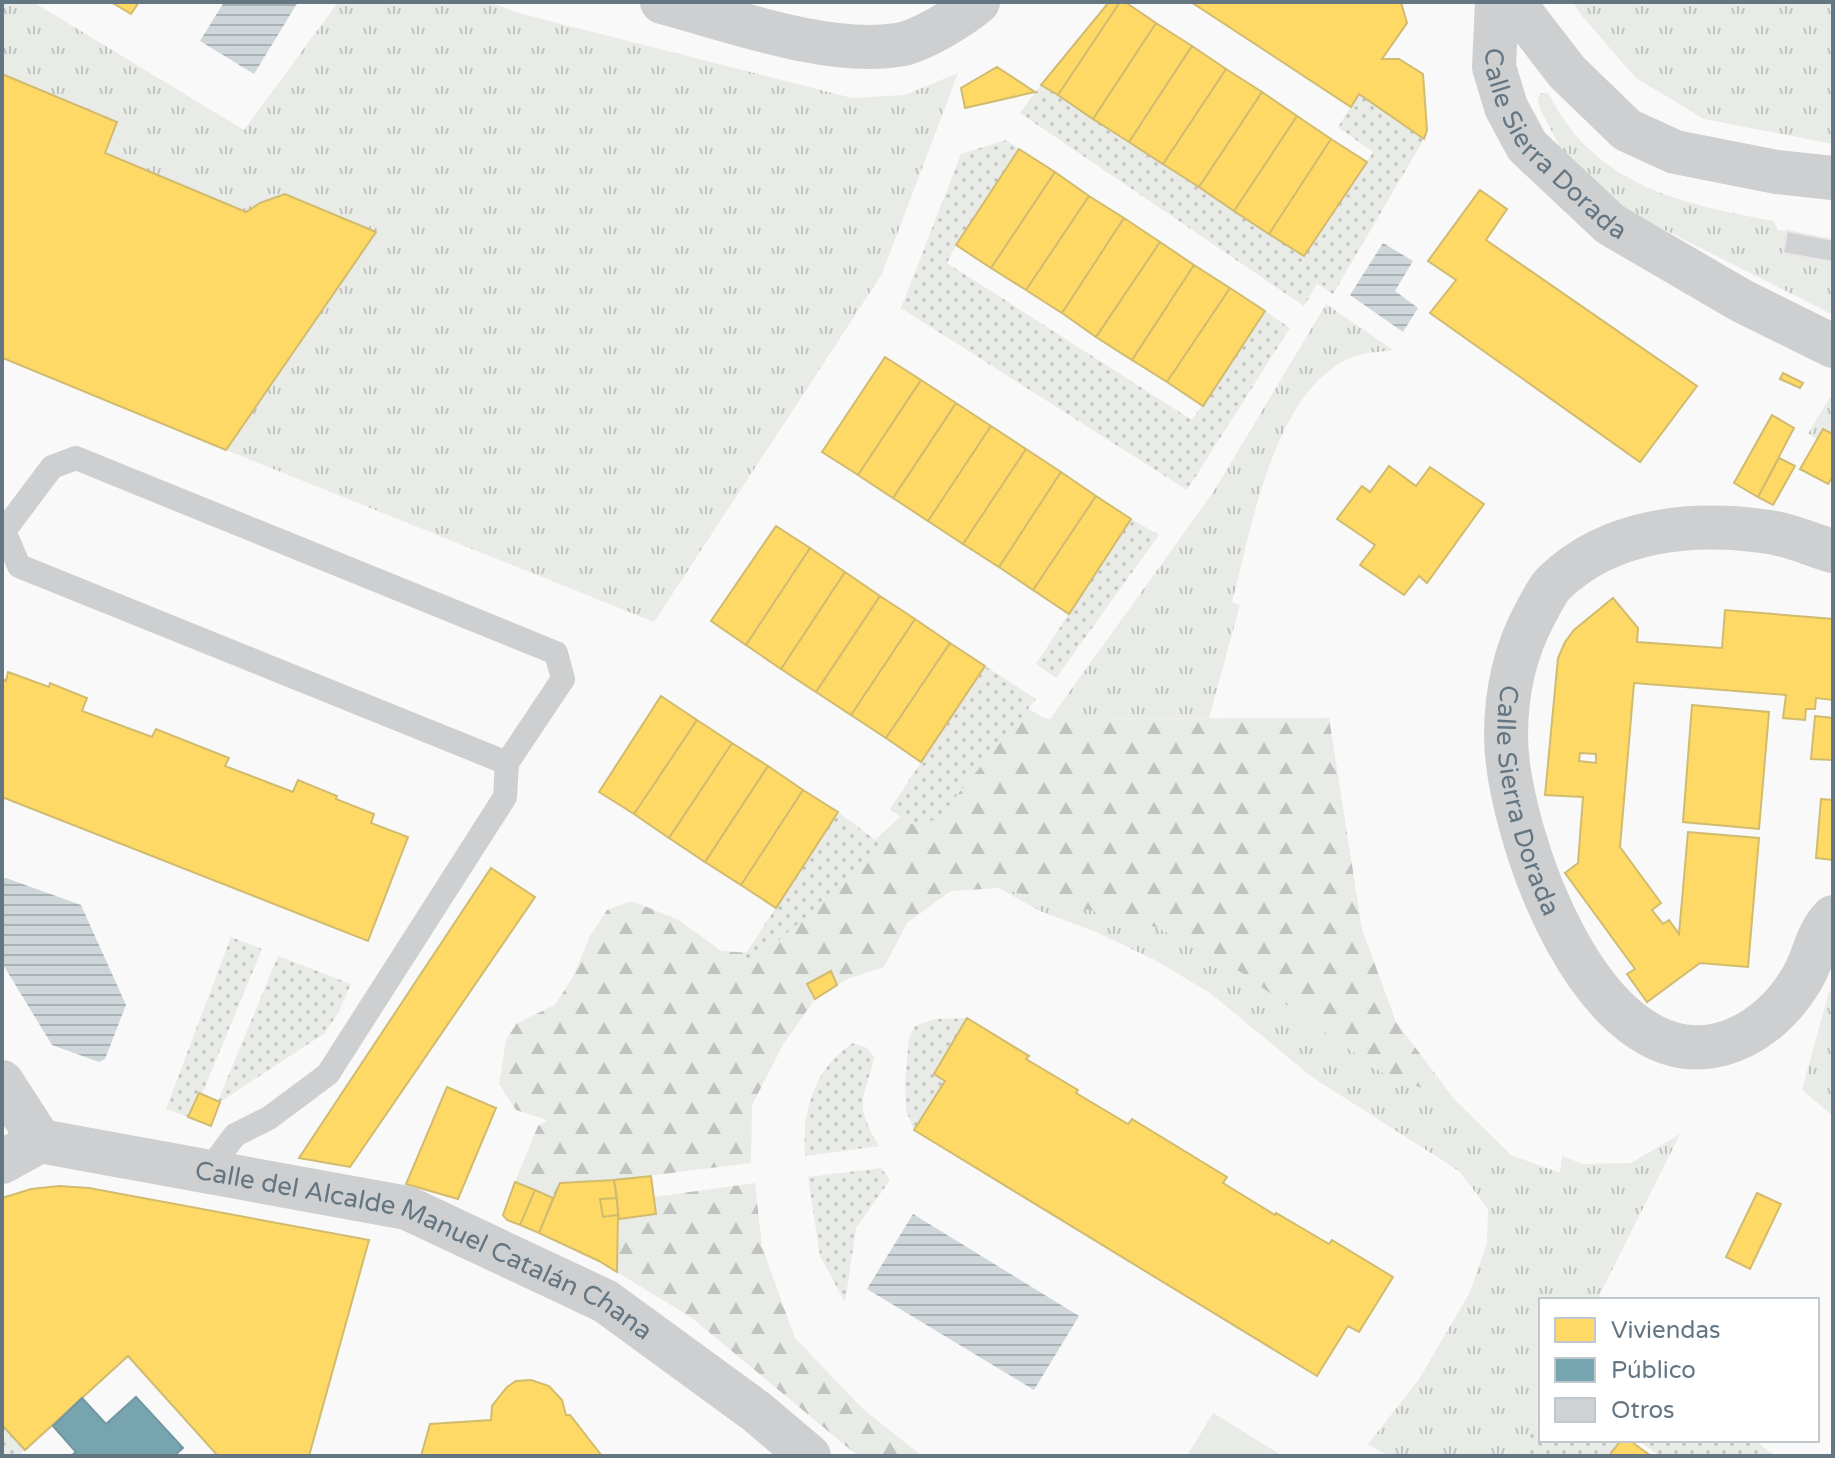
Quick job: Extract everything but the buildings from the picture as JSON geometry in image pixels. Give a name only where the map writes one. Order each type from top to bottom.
[{"type":"street","points":[[662,2],[828,45],[899,45],[959,18],[978,2]]},
{"type":"street","name":"Calle Sierra Dorada","points":[[1497,2],[1494,67],[1506,107],[1527,146],[1610,224],[1742,301],[1833,346]]},
{"type":"street","name":"Calle Sierra Dorada","points":[[1513,2],[1567,72],[1627,130],[1675,152],[1776,172],[1833,178]]},
{"type":"street","name":"Calle Sierra Dorada","points":[[1833,551],[1772,532],[1708,526],[1658,531],[1612,545],[1552,584],[1529,624],[1509,687],[1506,737],[1513,802],[1546,900],[1574,956],[1609,1002],[1649,1035],[1687,1048],[1721,1044],[1752,1032],[1787,1001],[1806,971],[1824,926],[1833,917]]},
{"type":"street","points":[[2,1082],[40,1141],[2,1162]]},
{"type":"street","name":"Calle del Alcalde Manuel Catalán Chana","points":[[40,1141],[407,1208],[605,1301],[757,1412],[809,1456]]},
{"type":"lane","points":[[208,1171],[235,1135],[269,1118],[328,1074],[505,797],[507,763],[563,679],[556,653],[76,458],[52,467],[4,531],[19,566],[507,763]]},
{"type":"green space","points":[[2,2],[33,2],[244,130],[338,2],[489,2],[522,14],[852,98],[905,95],[958,73],[882,274],[654,622],[226,450],[375,232],[285,194],[246,212],[105,153],[117,122],[2,74]]},
{"type":"green space","points":[[1573,2],[1833,2],[1833,144],[1704,119],[1636,78]]},
{"type":"green space","points":[[1041,85],[1304,256],[1373,152],[1338,127],[1359,94],[1424,139],[1333,294],[1317,284],[1304,306],[1020,113]]},
{"type":"green space","points":[[1542,93],[1549,94],[1568,125],[1590,150],[1616,170],[1674,198],[1774,221],[1778,230],[1787,231],[1783,253],[1833,262],[1833,315],[1614,204],[1562,151],[1540,109],[1538,97]]},
{"type":"green space","points":[[1006,140],[1019,149],[947,263],[1192,420],[1265,311],[1290,328],[1187,490],[901,308],[961,154]]},
{"type":"green space","points":[[1326,304],[1393,350],[1356,356],[1328,371],[1305,396],[1286,427],[1271,462],[1248,537],[1232,602],[1240,605],[1209,718],[1050,719],[1214,491]]},
{"type":"green space","points":[[1830,397],[1833,399],[1833,434],[1823,429],[1817,439],[1808,434]]},
{"type":"green space","points":[[1131,519],[1159,535],[1056,678],[1036,664]]},
{"type":"green space","points":[[985,666],[1036,699],[940,816],[918,828],[890,809]]},
{"type":"green space","points":[[1013,699],[1050,719],[1329,718],[1362,929],[1396,1022],[1454,1099],[1387,1076],[1209,950],[1150,925],[999,888],[951,891],[907,923],[884,967],[837,985],[831,971],[807,984],[815,999],[784,1043],[752,1105],[751,1163],[614,1180],[560,1183],[553,1198],[515,1182],[538,1126],[547,1120],[516,1110],[499,1084],[506,1040],[517,1023],[555,1005],[573,977],[590,936],[607,910],[632,901],[679,920],[721,951],[752,953],[913,805]]},
{"type":"green space","points":[[838,812],[886,848],[751,964],[743,958]]},
{"type":"green space","points":[[999,888],[1150,925],[1209,950],[1387,1076],[1454,1099],[1511,1155],[1560,1173],[1562,1156],[1583,1164],[1631,1163],[1680,1134],[1598,1298],[1539,1298],[1539,1418],[1520,1456],[1388,1456],[1368,1444],[1418,1381],[1470,1292],[1487,1243],[1488,1209],[1459,1171],[1312,1077],[1210,993],[1155,960],[1096,932],[1040,911]]},
{"type":"green space","points":[[231,937],[262,949],[202,1094],[199,1093],[188,1117],[166,1109]]},
{"type":"green space","points":[[278,956],[351,984],[325,1033],[220,1102],[218,1101]]},
{"type":"green space","points":[[1833,986],[1833,1116],[1802,1090]]},
{"type":"green space","points":[[967,1018],[934,1074],[945,1081],[914,1130],[906,1110],[909,1038],[915,1026],[934,1019]]},
{"type":"green space","points":[[853,1043],[867,1048],[874,1057],[864,1093],[863,1110],[879,1146],[805,1156],[806,1123],[813,1092],[829,1065]]},
{"type":"green space","points":[[881,1168],[890,1180],[856,1228],[845,1302],[820,1256],[808,1177]]},
{"type":"green space","points":[[755,1183],[762,1247],[795,1338],[863,1409],[922,1456],[858,1456],[692,1318],[617,1272],[619,1219],[655,1214],[654,1197]]},
{"type":"green space","points":[[1213,1413],[1283,1456],[1187,1456]]},
{"type":"green space","points":[[1539,1418],[1539,1442],[1620,1442],[1609,1456],[1520,1456]]},
{"type":"green space","points":[[2,1425],[25,1450],[19,1456],[2,1456]]},
{"type":"green space","points":[[1640,1442],[1757,1442],[1775,1456],[1660,1456]]},
{"type":"shaded area","points":[[224,2],[298,2],[254,74],[200,41]]},
{"type":"shaded area","points":[[1383,243],[1413,261],[1395,291],[1418,308],[1403,332],[1350,295]]},
{"type":"shaded area","points":[[2,879],[81,905],[126,1005],[105,1059],[99,1062],[52,1045],[2,963]]},
{"type":"shaded area","points":[[913,1214],[1079,1316],[1034,1390],[867,1289]]}]
